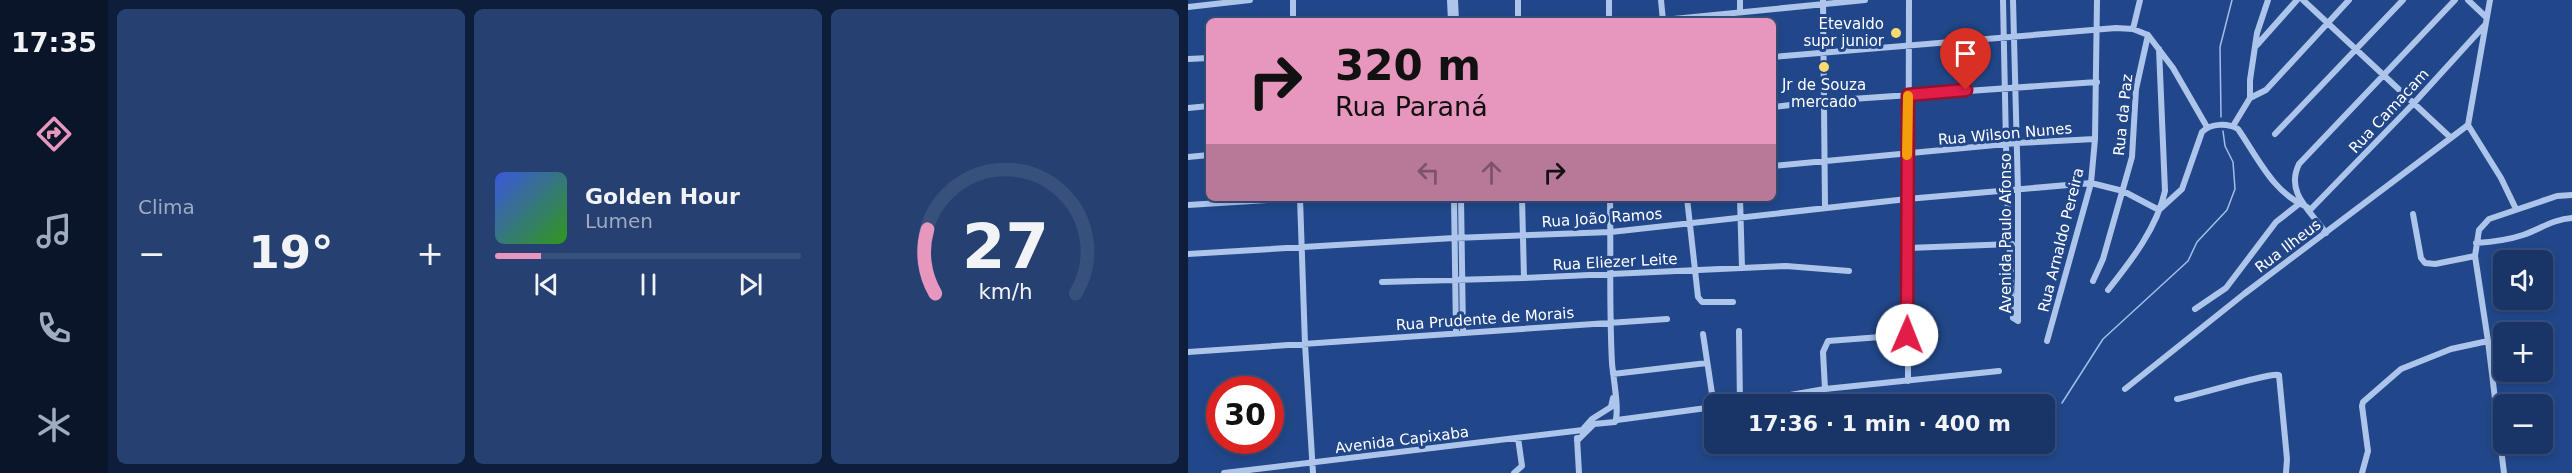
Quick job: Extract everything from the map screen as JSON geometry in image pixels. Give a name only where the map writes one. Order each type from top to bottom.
[{"type":"street","points":[[1188,7],[1250,0]]},
{"type":"street","points":[[1293,0],[1293,18]]},
{"type":"street","points":[[1450,0],[1451,18]]},
{"type":"street","points":[[1455,0],[1456,18]]},
{"type":"street","points":[[1518,0],[1518,18]]},
{"type":"street","points":[[1609,0],[1609,18]]},
{"type":"street","points":[[1661,0],[1663,18]]},
{"type":"street","points":[[1740,0],[1740,17]]},
{"type":"street","points":[[1721,18],[1740,17],[1823,2],[1865,0]]},
{"type":"street","points":[[1908,381],[1909,0]]},
{"type":"street","name":"Avenida Paulo Afonso","points":[[2003,0],[2007,192],[2013,318],[2018,321],[2019,244],[2013,0]]},
{"type":"street","name":"Rua Arnaldo Pereira","points":[[2047,341],[2091,183],[2097,82],[2097,0]]},
{"type":"street","points":[[2133,29],[2140,0]]},
{"type":"street","points":[[2233,126],[2250,98],[2250,80],[2257,46],[2257,33],[2268,0]]},
{"type":"street","points":[[2257,46],[2297,0]]},
{"type":"street","points":[[2303,0],[2451,138]]},
{"type":"street","points":[[2250,98],[2266,90],[2326,21],[2349,0]]},
{"type":"street","points":[[2275,134],[2403,0]]},
{"type":"street","points":[[2326,233],[2295,191],[2293,184],[2299,164],[2455,0]]},
{"type":"street","points":[[2468,0],[2486,16]]},
{"type":"street","points":[[2490,0],[2468,126],[2501,178],[2516,209]]},
{"type":"street","points":[[1823,2],[1825,208]]},
{"type":"street","name":"Rua Camacam","points":[[2308,209],[2414,103],[2484,26]]},
{"type":"street","points":[[1776,57],[2133,29],[2148,35],[2159,49],[2207,127]]},
{"type":"street","name":"Rua da Paz","points":[[2093,281],[2103,259],[2132,157],[2136,89],[2148,35]]},
{"type":"street","points":[[2108,290],[2136,252],[2159,210],[2165,191],[2159,49]]},
{"type":"street","points":[[1188,59],[1206,58]]},
{"type":"street","points":[[1776,106],[2097,82]]},
{"type":"street","points":[[1188,108],[1206,106]]},
{"type":"street","points":[[2159,210],[2182,189],[2202,132],[2207,127],[2233,126],[2238,129],[2282,193],[2308,209]]},
{"type":"street","name":"Rua Ilheus","points":[[2126,389],[2468,126]]},
{"type":"street","name":"Rua Wilson Nunes","points":[[1776,166],[2017,143],[2095,139]]},
{"type":"street","points":[[1188,156],[1206,155]]},
{"type":"street","name":"Rua João Ramos","points":[[1188,254],[1458,238],[1611,232],[1825,208],[2091,183],[2122,191],[2159,210]]},
{"type":"street","points":[[2504,473],[2475,256],[2476,243],[2482,224],[2516,209],[2557,196],[2572,195]]},
{"type":"street","points":[[1188,205],[1252,201]]},
{"type":"street","points":[[1300,201],[1305,344],[1313,473]]},
{"type":"street","points":[[1454,201],[1458,238]]},
{"type":"street","points":[[1459,333],[1458,238],[1461,201]]},
{"type":"street","points":[[1522,201],[1524,278]]},
{"type":"street","points":[[1610,201],[1610,323],[1614,421]]},
{"type":"street","points":[[1687,201],[1698,297],[1702,302],[1733,302]]},
{"type":"street","points":[[1740,201],[1742,268]]},
{"type":"street","points":[[2195,309],[2226,288],[2276,222],[2299,204]]},
{"type":"street","points":[[2413,214],[2421,258],[2425,263],[2435,264],[2475,256]]},
{"type":"street","points":[[2476,243],[2495,242],[2523,235],[2562,219],[2572,218]]},
{"type":"street","points":[[1908,248],[2019,244]]},
{"type":"street","name":"Rua Eliezer Leite","points":[[1382,282],[1610,275],[1786,266],[1849,271]]},
{"type":"street","name":"Rua Prudente de Morais","points":[[1188,352],[1667,319]]},
{"type":"street","points":[[1739,331],[1740,394]]},
{"type":"street","points":[[1703,334],[1712,394]]},
{"type":"street","points":[[1826,389],[1823,352],[1828,341],[1907,335]]},
{"type":"street","points":[[2362,473],[2368,451],[2363,402],[2401,369],[2451,349],[2488,341]]},
{"type":"street","points":[[1613,374],[1707,363]]},
{"type":"street","points":[[1797,394],[1999,371]]},
{"type":"street","points":[[2177,399],[2217,390],[2269,374],[2279,375],[2287,448],[2286,473]]},
{"type":"street","points":[[1579,473],[1577,441],[1592,418],[1611,407],[1614,392]]},
{"type":"street","points":[[1577,441],[1589,427],[1614,421],[1704,408]]},
{"type":"street","name":"Avenida Capixaba","points":[[1224,473],[1583,430]]},
{"type":"street","points":[[1514,473],[1522,466],[1518,438]]},
{"type":"waterway","points":[[2221,117],[2220,47],[2232,0]]},
{"type":"waterway","points":[[2062,403],[2103,339],[2188,261],[2197,242],[2227,210],[2235,189],[2233,162],[2225,146],[2223,131]]},
{"type":"slow traffic","points":[[1907,155],[1908,96]]},
{"type":"place","name":"Etevaldo supr junior","points":[[1896,33]]},
{"type":"place","name":"Jr de Souza mercado","points":[[1824,67]]},
{"type":"route","points":[[1907,335],[1908,95],[1966,90]]}]
